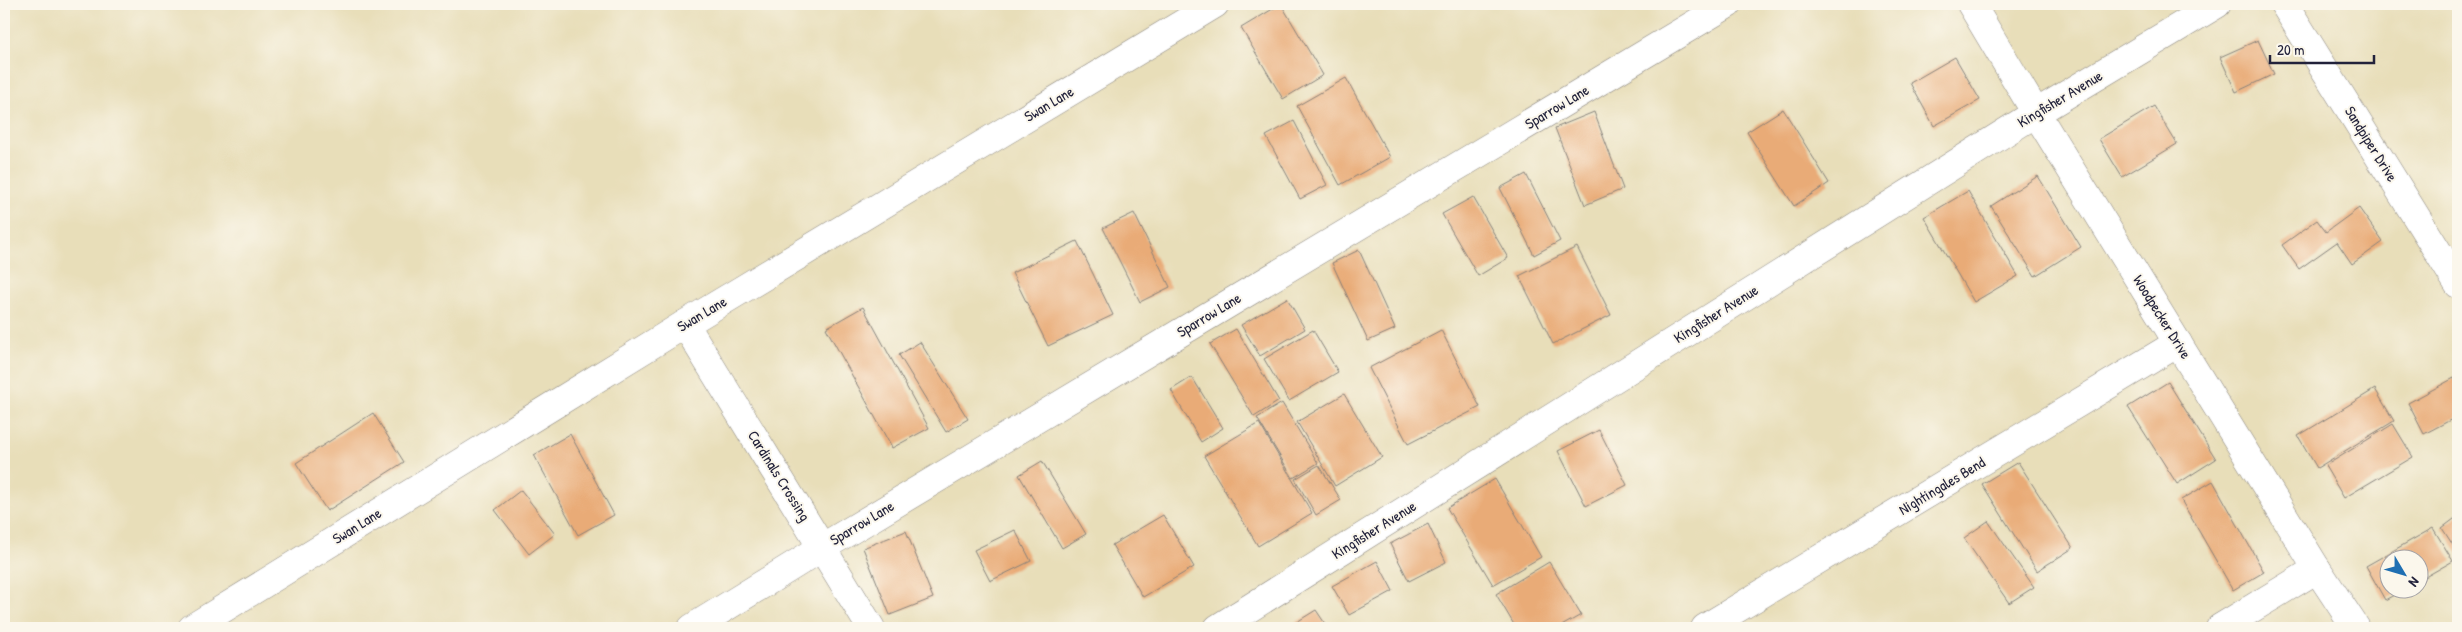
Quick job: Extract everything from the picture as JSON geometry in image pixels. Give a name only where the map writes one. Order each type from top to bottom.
[{"type":"street","name":"Swan Lane","points":[[192,628],[685,324],[1215,4]]},
{"type":"street","name":"Sparrow Lane","points":[[692,628],[823,547],[1728,4]]},
{"type":"street","name":"Woodpecker Drive","points":[[1971,4],[2036,114],[2317,569],[2356,628]]},
{"type":"street","name":"Kingfisher Avenue","points":[[1218,628],[2036,114],[2217,4]]},
{"type":"street","name":"Sandpiper Drive","points":[[2284,4],[2458,284]]},
{"type":"street","name":"Cardinals Crossing","points":[[685,324],[871,628]]},
{"type":"street","name":"Nightingales Bend","points":[[1706,628],[2178,343]]},
{"type":"street","points":[[2220,628],[2317,569]]},
{"type":"building","points":[[1281,4],[1323,75],[1283,99],[1241,28]]},
{"type":"building","points":[[2258,40],[2274,74],[2236,92],[2220,57]]},
{"type":"building","points":[[1955,57],[1980,100],[1934,126],[1910,83]]},
{"type":"building","points":[[1346,78],[1390,157],[1340,185],[1297,106]]},
{"type":"building","points":[[2154,106],[2177,144],[2122,177],[2099,139]]},
{"type":"building","points":[[1783,109],[1829,183],[1794,206],[1747,132]]},
{"type":"building","points":[[1594,112],[1623,189],[1585,205],[1555,128]]},
{"type":"building","points":[[1294,121],[1327,185],[1300,199],[1266,136]]},
{"type":"building","points":[[1526,174],[1560,241],[1534,255],[1500,188]]},
{"type":"building","points":[[2038,176],[2081,247],[2035,276],[1991,206]]},
{"type":"building","points":[[1968,191],[2018,276],[1974,302],[1924,217]]},
{"type":"building","points":[[1473,197],[1508,258],[1478,276],[1442,214]]},
{"type":"building","points":[[2359,208],[2383,242],[2352,264],[2337,242],[2299,269],[2282,245],[2317,220],[2326,232]]},
{"type":"building","points":[[1134,213],[1170,287],[1140,302],[1103,228]]},
{"type":"building","points":[[1077,241],[1113,315],[1048,346],[1012,273]]},
{"type":"building","points":[[1577,247],[1611,315],[1553,344],[1519,276]]},
{"type":"building","points":[[1359,250],[1395,329],[1368,341],[1332,263]]},
{"type":"building","points":[[1287,298],[1305,329],[1260,356],[1241,325]]},
{"type":"building","points":[[863,307],[929,428],[892,448],[826,328]]},
{"type":"building","points":[[1236,329],[1279,401],[1254,417],[1210,344]]},
{"type":"building","points":[[1313,330],[1338,372],[1289,401],[1264,359]]},
{"type":"building","points":[[1441,330],[1480,407],[1408,444],[1369,368]]},
{"type":"building","points":[[920,342],[968,419],[946,432],[899,355]]},
{"type":"building","points":[[1192,377],[1223,428],[1201,442],[1171,390]]},
{"type":"building","points":[[2454,378],[2458,385],[2458,416],[2424,434],[2408,403]]},
{"type":"building","points":[[2168,382],[2216,459],[2177,484],[2128,407]]},
{"type":"building","points":[[2375,389],[2394,421],[2317,468],[2298,436]]},
{"type":"building","points":[[1344,394],[1382,457],[1335,486],[1297,422]]},
{"type":"building","points":[[1282,403],[1318,463],[1293,478],[1257,418]]},
{"type":"building","points":[[373,413],[404,462],[327,511],[296,463]]},
{"type":"building","points":[[1259,423],[1312,513],[1258,546],[1204,456]]},
{"type":"building","points":[[2393,424],[2413,457],[2344,498],[2325,466]]},
{"type":"building","points":[[1599,430],[1627,485],[1586,506],[1558,451]]},
{"type":"building","points":[[570,434],[614,515],[578,535],[534,455]]},
{"type":"building","points":[[1042,461],[1086,534],[1062,548],[1019,475]]},
{"type":"building","points":[[2018,462],[2073,548],[2037,571],[1982,484]]},
{"type":"building","points":[[1319,465],[1341,500],[1316,515],[1295,479]]},
{"type":"building","points":[[1495,479],[1541,557],[1493,585],[1447,508]]},
{"type":"building","points":[[2213,481],[2264,572],[2233,590],[2181,500]]},
{"type":"building","points":[[521,490],[555,534],[529,554],[495,510]]},
{"type":"building","points":[[1163,515],[1194,567],[1143,597],[1112,545]]},
{"type":"building","points":[[2458,516],[2458,553],[2442,528]]},
{"type":"building","points":[[1988,521],[2034,587],[2009,603],[1964,538]]},
{"type":"building","points":[[1428,524],[1446,562],[1409,581],[1390,544]]},
{"type":"building","points":[[2433,528],[2453,561],[2430,574],[2430,550],[2394,550]]},
{"type":"building","points":[[1015,530],[1031,561],[990,581],[974,550]]},
{"type":"building","points":[[906,531],[933,598],[890,615],[863,548]]},
{"type":"building","points":[[2380,558],[2380,591],[2366,566]]},
{"type":"building","points":[[1377,561],[1393,591],[1349,615],[1332,586]]},
{"type":"building","points":[[1549,562],[1581,615],[1558,628],[1516,628],[1496,594]]},
{"type":"building","points":[[1316,610],[1328,628],[1287,628]]}]
